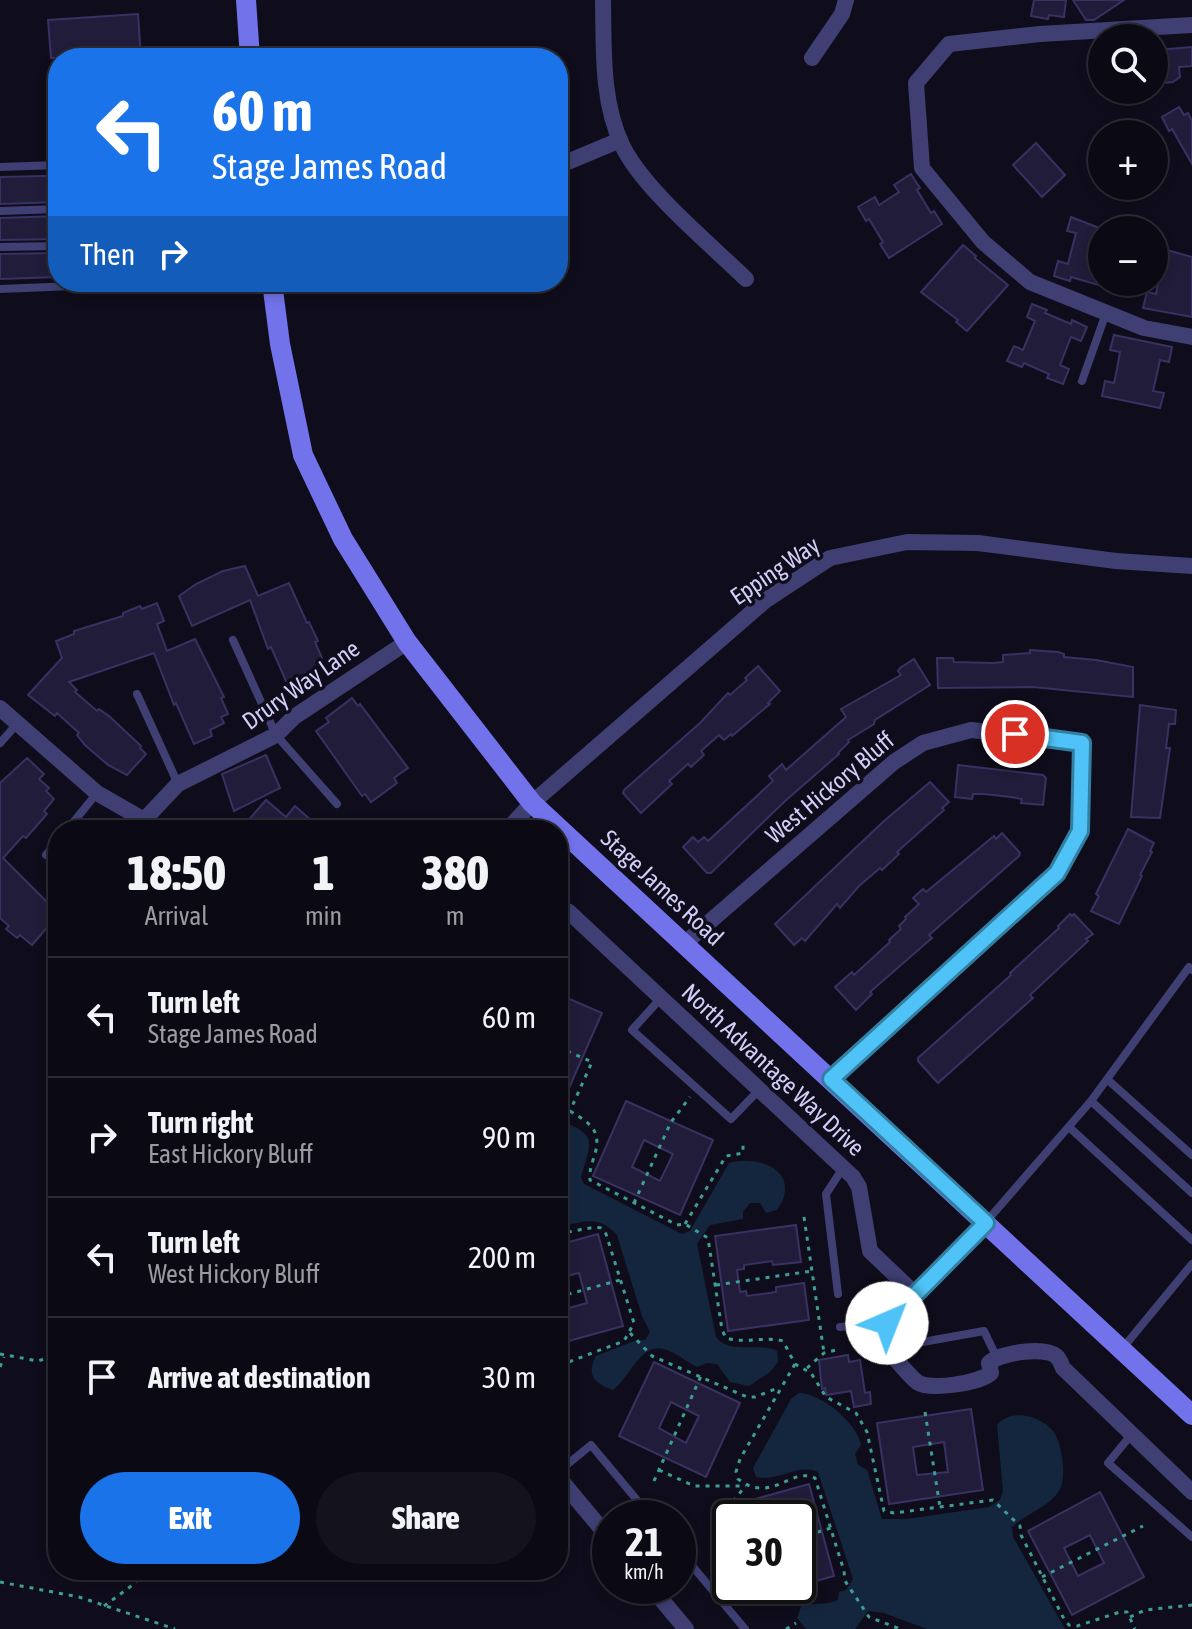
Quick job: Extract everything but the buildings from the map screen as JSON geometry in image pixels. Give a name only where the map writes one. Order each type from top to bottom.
[{"type":"main road","points":[[246,0],[249,48]]},
{"type":"main road","name":"Stage James Road","points":[[273,292],[280,344],[303,455],[343,539],[407,642],[532,803],[550,820]]},
{"type":"main road","name":"Stage James Road","points":[[568,836],[1192,1415]]},
{"type":"street","points":[[603,0],[607,93],[620,140],[649,184],[746,279]]},
{"type":"street","points":[[812,58],[842,14],[846,0]]},
{"type":"street","points":[[1192,25],[1040,34],[949,44],[916,83],[922,168],[983,242],[1030,282],[1144,328],[1192,337]]},
{"type":"street","points":[[568,162],[620,140]]},
{"type":"street","name":"Epping Way","points":[[516,820],[766,600],[830,558],[907,542],[978,543],[1116,561],[1192,566]]},
{"type":"street","name":"Drury Way Lane","points":[[153,820],[178,784],[276,735],[294,717],[407,642]]},
{"type":"street","points":[[0,708],[97,793],[141,820]]},
{"type":"street","name":"West Hickory Bluff","points":[[684,944],[894,762],[923,743],[971,730],[1082,743],[1080,831],[1057,873],[831,1079]]},
{"type":"street","name":"North Advantage Way Drive","points":[[568,911],[843,1168],[859,1187],[870,1251],[915,1294]]},
{"type":"street","points":[[986,1223],[887,1323],[887,1349],[918,1382],[927,1387],[983,1380],[991,1373],[989,1363],[996,1356],[1042,1351],[1056,1356],[1063,1368],[1192,1492]]},
{"type":"street","points":[[568,1487],[592,1517]]},
{"type":"street","points":[[665,1604],[686,1629]]},
{"type":"lane","points":[[0,167],[48,165]]},
{"type":"lane","points":[[0,211],[48,209]]},
{"type":"lane","points":[[0,247],[48,246]]},
{"type":"lane","points":[[0,289],[48,287]]},
{"type":"lane","points":[[1082,381],[1106,313]]},
{"type":"lane","points":[[233,640],[276,735],[337,804]]},
{"type":"lane","points":[[137,694],[178,784]]},
{"type":"lane","points":[[0,743],[17,724]]},
{"type":"lane","points":[[75,820],[97,793]]},
{"type":"lane","points":[[986,1223],[1091,1101],[1189,967],[1192,970]]},
{"type":"lane","points":[[661,998],[632,1030],[731,1119],[759,1090]]},
{"type":"lane","points":[[1108,1080],[1192,1155]]},
{"type":"lane","points":[[1091,1101],[1192,1193]]},
{"type":"lane","points":[[1069,1127],[1192,1240]]},
{"type":"lane","points":[[838,1294],[826,1194],[843,1168]]},
{"type":"lane","points":[[1122,1349],[1192,1264]]},
{"type":"lane","points":[[840,1327],[887,1323]]},
{"type":"lane","points":[[917,1343],[984,1331],[996,1356]]},
{"type":"lane","points":[[1131,1435],[1108,1463],[1192,1537]]},
{"type":"lane","points":[[568,1466],[591,1445],[637,1500]]},
{"type":"lane","points":[[696,1570],[745,1629]]},
{"type":"path","points":[[568,1051],[592,1062],[570,1111],[590,1123],[597,1136],[590,1180],[677,1225],[685,1224],[708,1238],[722,1330],[726,1338],[735,1341],[783,1341],[795,1364],[807,1368],[826,1397],[856,1413],[867,1432],[884,1511],[894,1513],[993,1500],[1020,1526],[1021,1535],[1069,1625],[1077,1626],[1127,1612],[1135,1629]]},
{"type":"path","points":[[634,1203],[671,1122],[682,1106]]},
{"type":"path","points":[[685,1224],[726,1156],[743,1153],[743,1142]]},
{"type":"path","points":[[804,1217],[824,1353]]},
{"type":"path","points":[[568,1232],[595,1227],[606,1234],[634,1323],[624,1341],[568,1362]]},
{"type":"path","points":[[715,1285],[812,1271]]},
{"type":"path","points":[[568,1294],[622,1279]]},
{"type":"path","points":[[630,1333],[652,1356],[747,1397],[779,1388]]},
{"type":"path","points":[[807,1368],[824,1353],[840,1349]]},
{"type":"path","points":[[0,1367],[2,1355],[38,1361],[48,1358]]},
{"type":"path","points":[[746,1486],[738,1479],[736,1472],[740,1459],[795,1364]]},
{"type":"path","points":[[654,1481],[701,1376]]},
{"type":"path","points":[[925,1412],[940,1507]]},
{"type":"path","points":[[659,1470],[694,1486],[746,1486],[756,1489],[809,1475],[817,1483],[845,1581],[869,1617],[900,1629]]},
{"type":"path","points":[[732,1500],[746,1486]]},
{"type":"path","points":[[1042,1577],[1143,1526]]},
{"type":"path","points":[[816,1533],[831,1528]]},
{"type":"path","points":[[104,1606],[137,1580]]},
{"type":"path","points":[[0,1582],[79,1597],[175,1629]]},
{"type":"path","points":[[1130,1617],[1145,1610],[1192,1605]]},
{"type":"path","points":[[786,1629],[796,1623]]},
{"type":"water","points":[[568,1124],[580,1130],[589,1140],[581,1177],[584,1184],[682,1234],[690,1231],[729,1163],[754,1161],[775,1169],[782,1176],[785,1186],[784,1197],[777,1210],[766,1213],[760,1203],[750,1203],[743,1212],[743,1219],[710,1225],[697,1244],[716,1337],[728,1346],[777,1351],[778,1362],[770,1372],[749,1386],[730,1382],[717,1364],[707,1363],[697,1367],[668,1350],[656,1349],[642,1356],[613,1390],[601,1385],[592,1374],[596,1356],[637,1340],[645,1340],[650,1332],[642,1316],[617,1235],[603,1224],[583,1222],[568,1225]]},
{"type":"water","points":[[799,1393],[817,1398],[837,1411],[853,1428],[861,1445],[855,1454],[858,1465],[867,1470],[882,1519],[907,1519],[989,1507],[1000,1500],[1003,1491],[997,1425],[1017,1415],[1047,1425],[1056,1436],[1061,1450],[1061,1487],[1046,1504],[1012,1527],[1013,1537],[1065,1629],[927,1629],[884,1613],[868,1611],[855,1629],[806,1629],[797,1618],[801,1606],[838,1600],[839,1592],[846,1590],[853,1579],[818,1472],[803,1470],[756,1477],[753,1468],[791,1399]]},
{"type":"route","points":[[887,1323],[986,1223],[831,1079],[1057,873],[1080,831],[1082,743],[1015,734]]}]
